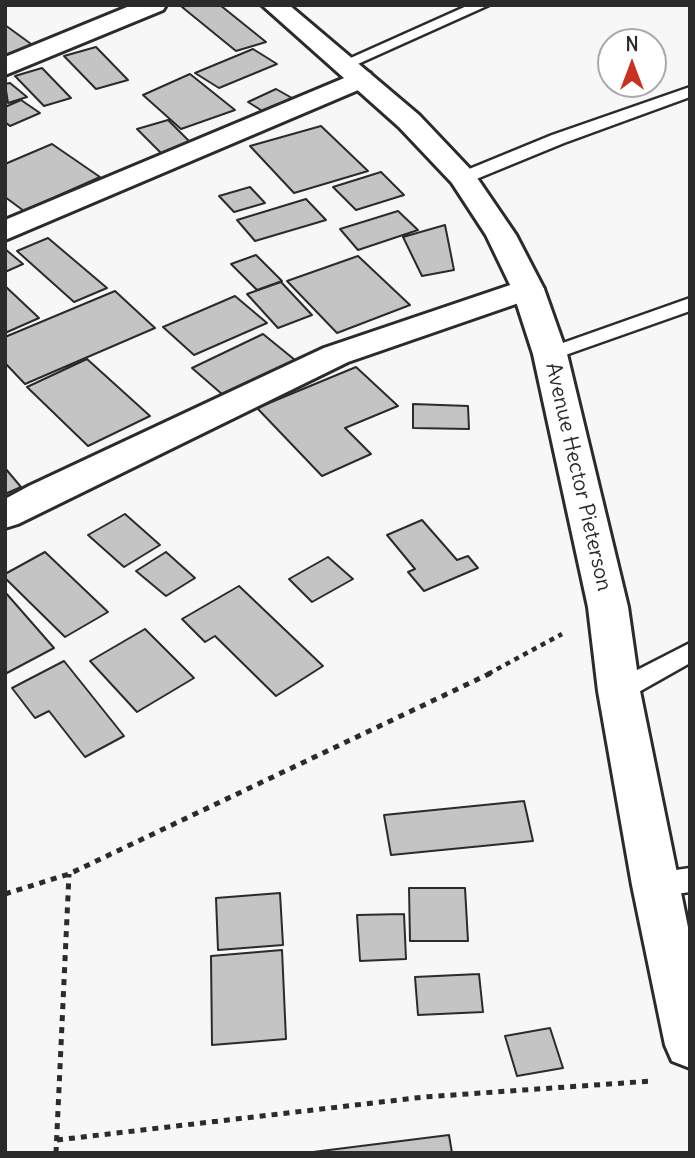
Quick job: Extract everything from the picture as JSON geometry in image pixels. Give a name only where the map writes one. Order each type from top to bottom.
[{"type":"street","points":[[5,67],[154,5]]},
{"type":"street","name":"Avenue Hector Pieterson","points":[[274,5],[410,121],[463,178],[501,235],[528,289],[550,354],[608,607],[619,691],[672,883],[690,1045]]},
{"type":"street","points":[[5,231],[352,72]]},
{"type":"street","points":[[5,515],[336,355],[528,289]]},
{"type":"lane","points":[[352,72],[482,5]]},
{"type":"lane","points":[[463,178],[558,139],[690,92]]},
{"type":"lane","points":[[550,354],[690,304]]},
{"type":"lane","points":[[619,691],[690,652]]},
{"type":"path","points":[[5,894],[69,874],[505,666],[608,607]]},
{"type":"path","points":[[56,1153],[69,874]]},
{"type":"path","points":[[57,1140],[424,1097],[663,1081]]},
{"type":"building","points":[[220,5],[266,42],[236,51],[182,7]]},
{"type":"building","points":[[5,25],[38,49],[5,61]]},
{"type":"building","points":[[96,47],[128,80],[96,89],[64,56]]},
{"type":"building","points":[[253,49],[277,64],[219,88],[195,73]]},
{"type":"building","points":[[42,68],[71,98],[44,106],[15,76]]},
{"type":"building","points":[[190,74],[235,110],[181,129],[143,95]]},
{"type":"building","points":[[10,83],[27,97],[8,103],[5,84]]},
{"type":"building","points":[[276,89],[292,98],[264,112],[248,102]]},
{"type":"building","points":[[21,100],[40,113],[10,126],[5,122],[5,107]]},
{"type":"building","points":[[168,120],[192,144],[161,153],[137,129]]},
{"type":"building","points":[[321,126],[368,171],[294,193],[250,146]]},
{"type":"building","points":[[52,144],[100,177],[24,211],[5,197],[5,164]]},
{"type":"building","points":[[381,172],[404,195],[356,210],[333,187]]},
{"type":"building","points":[[250,187],[265,203],[234,212],[219,196]]},
{"type":"building","points":[[306,199],[326,220],[255,241],[237,220]]},
{"type":"building","points":[[398,211],[418,230],[358,250],[340,229]]},
{"type":"building","points":[[445,225],[454,270],[422,276],[403,237]]},
{"type":"building","points":[[48,238],[107,288],[74,302],[17,251]]},
{"type":"building","points":[[5,249],[23,264],[5,272]]},
{"type":"building","points":[[256,255],[282,281],[257,290],[231,264]]},
{"type":"building","points":[[358,256],[410,305],[337,333],[287,281]]},
{"type":"building","points":[[281,282],[312,315],[278,328],[247,294]]},
{"type":"building","points":[[5,286],[39,318],[5,333]]},
{"type":"building","points":[[115,291],[155,328],[25,384],[5,363],[5,337]]},
{"type":"building","points":[[235,296],[267,323],[194,355],[163,327]]},
{"type":"building","points":[[263,334],[295,360],[223,395],[192,368]]},
{"type":"building","points":[[87,359],[150,416],[88,446],[27,387]]},
{"type":"building","points":[[356,367],[398,406],[345,428],[371,454],[322,476],[257,408]]},
{"type":"building","points":[[413,404],[468,406],[469,429],[413,428]]},
{"type":"building","points":[[5,468],[21,487],[5,494]]},
{"type":"building","points":[[125,514],[160,545],[124,567],[88,535]]},
{"type":"building","points":[[422,520],[457,560],[468,556],[478,568],[424,591],[408,572],[415,569],[387,535]]},
{"type":"building","points":[[45,552],[108,612],[65,637],[5,578],[5,574]]},
{"type":"building","points":[[166,552],[195,578],[166,596],[136,571]]},
{"type":"building","points":[[328,557],[353,579],[312,602],[289,579]]},
{"type":"building","points":[[239,586],[323,666],[276,696],[215,636],[205,642],[182,619]]},
{"type":"building","points":[[5,592],[54,648],[5,674]]},
{"type":"building","points":[[145,629],[194,678],[137,712],[90,661]]},
{"type":"building","points":[[64,661],[124,736],[85,757],[49,711],[35,718],[12,688]]},
{"type":"building","points":[[524,801],[533,841],[391,855],[384,815]]},
{"type":"building","points":[[409,888],[465,888],[468,941],[410,941]]},
{"type":"building","points":[[280,893],[283,945],[218,950],[216,898]]},
{"type":"building","points":[[404,914],[406,959],[360,961],[357,915]]},
{"type":"building","points":[[282,950],[286,1039],[212,1045],[211,956]]},
{"type":"building","points":[[479,974],[483,1012],[418,1015],[415,977]]},
{"type":"building","points":[[550,1028],[563,1068],[517,1076],[505,1036]]},
{"type":"building","points":[[449,1135],[452,1153],[305,1153]]}]
